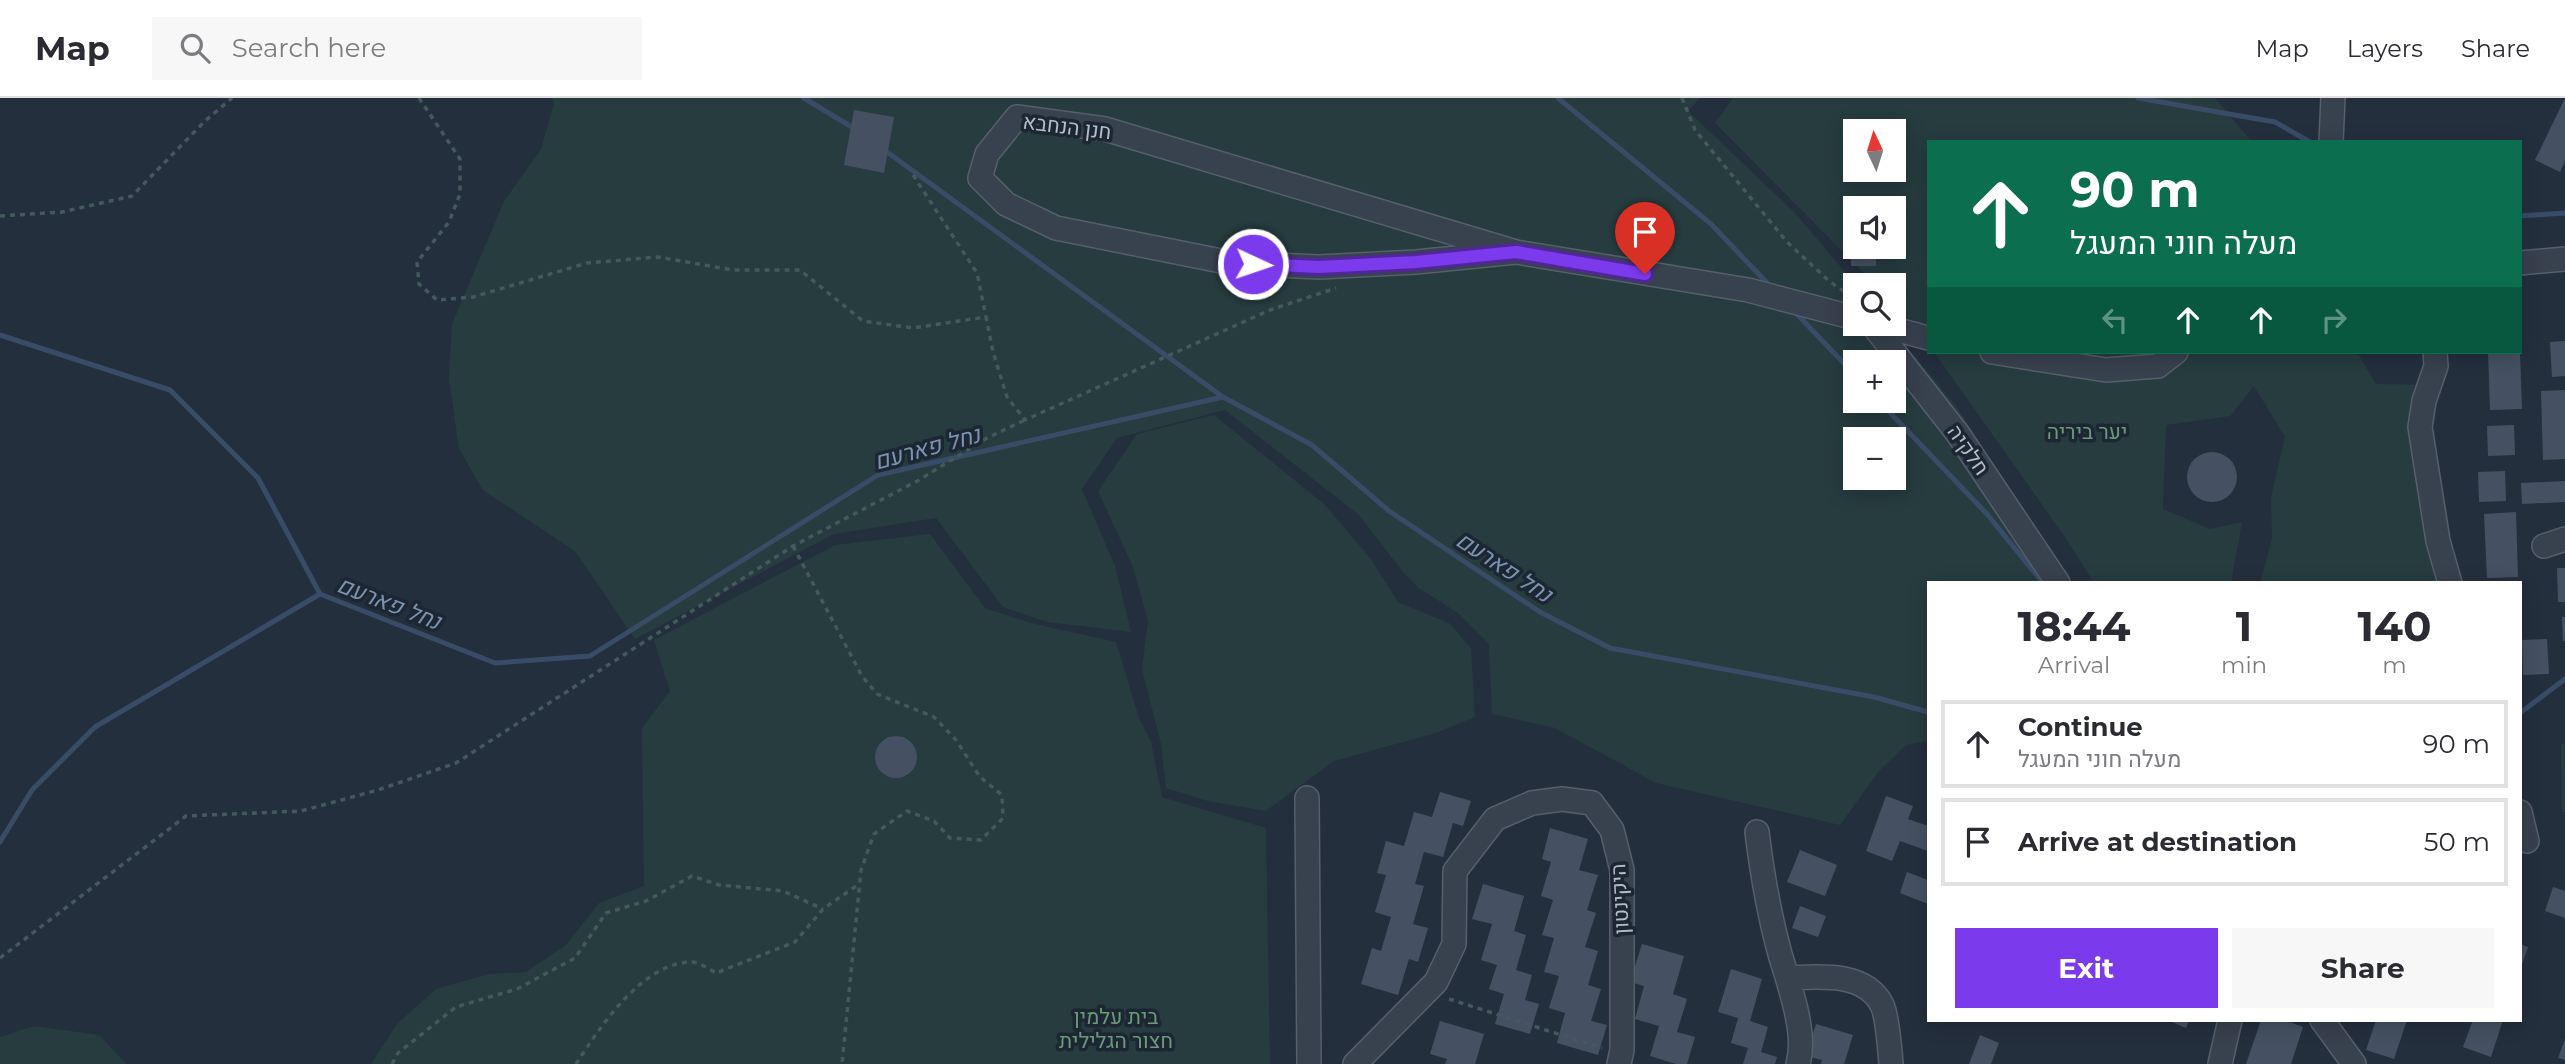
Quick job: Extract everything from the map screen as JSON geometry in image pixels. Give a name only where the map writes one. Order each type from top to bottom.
[{"type":"street","points":[[2331,140],[2333,98]]},
{"type":"street","name":"חנן הנחבא","points":[[1017,117],[1105,129],[1516,252],[1416,262],[1319,267],[1231,263],[1056,228],[1006,204],[980,178],[987,153],[1017,117]]},
{"type":"street","points":[[1516,252],[1748,290],[1843,315]]},
{"type":"street","points":[[2522,263],[2565,259]]},
{"type":"street","points":[[1906,332],[1927,338]]},
{"type":"street","name":"חלקיה","points":[[1883,336],[1958,434],[2057,581]]},
{"type":"street","points":[[2005,354],[2106,370],[2158,366],[2173,354]]},
{"type":"street","points":[[2435,354],[2436,366],[2424,401],[2420,427],[2438,541],[2449,581]]},
{"type":"street","points":[[1307,797],[1309,1064]]},
{"type":"street","name":"היקינטון","points":[[1355,1064],[1436,982],[1454,944],[1455,871],[1495,819],[1532,803],[1562,799],[1592,803],[1612,830],[1622,870],[1620,1059]]},
{"type":"street","points":[[2522,820],[2527,841]]},
{"type":"street","points":[[1757,832],[1762,873],[1797,1009],[1798,1064]]},
{"type":"street","points":[[1787,978],[1839,977],[1869,989],[1883,1005],[1891,1064]]},
{"type":"street","points":[[2220,1064],[2230,1022]]},
{"type":"street","points":[[2323,1022],[2354,1064]]},
{"type":"path","points":[[0,216],[62,212],[132,196],[205,121],[232,98]]},
{"type":"path","points":[[419,98],[460,159],[460,194],[449,222],[417,262],[418,284],[437,300],[473,297],[587,263],[658,257],[733,271],[800,271],[863,321],[913,328],[986,317]]},
{"type":"path","points":[[1682,98],[1695,130],[1787,242],[1843,291]]},
{"type":"path","points":[[913,174],[978,273],[993,352],[1007,397],[1026,420]]},
{"type":"path","points":[[0,958],[186,816],[301,811],[378,790],[456,763],[793,546],[919,480],[987,438],[1270,310],[1336,288]]},
{"type":"path","points":[[793,546],[862,676],[877,694],[934,717],[956,740],[980,777],[1002,796],[1003,818],[981,840],[950,838],[934,821],[907,811],[874,834],[861,870],[859,884],[842,1064]]},
{"type":"path","points":[[392,1064],[398,1053],[456,1007],[517,989],[575,958],[606,913],[646,901],[692,876],[719,885],[783,891],[823,909]]},
{"type":"path","points":[[576,1064],[629,994],[664,968],[694,962],[716,973],[795,942],[823,909],[859,884]]},
{"type":"path","points":[[1427,992],[1620,1059]]},
{"type":"green space","points":[[552,98],[1700,98],[1688,111],[1796,214],[1846,273],[1843,273],[1843,336],[1898,336],[1956,406],[2068,581],[1927,581],[1927,741],[1906,745],[1879,771],[1840,825],[1656,783],[1555,728],[1492,714],[1489,644],[1458,613],[1420,589],[1403,572],[1359,515],[1225,410],[1117,438],[1082,489],[1115,566],[1131,632],[1047,622],[1003,607],[936,518],[834,534],[635,639],[575,551],[483,490],[459,449],[449,379],[452,324],[504,201],[541,149],[554,104]]},
{"type":"green space","points":[[1733,98],[2215,98],[2250,140],[1927,140],[1927,342],[1906,318],[1906,273],[1864,273],[1850,259],[1906,259],[1906,196],[1843,196],[1843,252],[1715,123]]},
{"type":"green space","name":"יער ביריה","points":[[1935,354],[2358,354],[2376,384],[2442,385],[2416,463],[2446,581],[2261,581],[2272,539],[2271,497],[2285,437],[2254,386],[2230,416],[2166,425],[2163,509],[2210,529],[2242,522],[2231,581],[2093,581],[2067,540]]},
{"type":"green space","points":[[1214,415],[1324,504],[1371,559],[1398,602],[1449,623],[1471,648],[1475,717],[1436,733],[1334,761],[1266,811],[1208,801],[1166,788],[1161,744],[1142,669],[1148,621],[1133,567],[1098,491],[1137,434]]},
{"type":"green space","name":"בית עלמין חצור הגלילית","points":[[930,534],[985,608],[1031,623],[1116,642],[1139,718],[1151,742],[1162,797],[1266,828],[1270,1064],[371,1064],[397,1024],[436,989],[489,974],[526,972],[566,945],[599,903],[644,886],[642,728],[670,691],[654,640],[835,545]]},
{"type":"green space","points":[[2561,744],[2565,744],[2565,812],[2562,812]]},
{"type":"green space","points":[[34,1026],[99,1035],[127,1064],[0,1064],[0,1037]]},
{"type":"building","points":[[2565,98],[2565,161],[2560,172],[2535,160]]},
{"type":"building","points":[[854,110],[894,117],[884,173],[844,165]]},
{"type":"building","points":[[1851,259],[1876,259],[1876,266],[1851,266]]},
{"type":"building","points":[[2565,341],[2565,376],[2552,377],[2550,342]]},
{"type":"building","points":[[2488,354],[2520,354],[2522,409],[2490,410]]},
{"type":"building","points":[[2565,390],[2565,459],[2543,460],[2541,391]]},
{"type":"building","points":[[2514,425],[2515,455],[2488,456],[2487,426]]},
{"type":"building","points":[[2212,452],[2230,459],[2237,477],[2230,495],[2212,502],[2194,495],[2187,477],[2194,459]]},
{"type":"building","points":[[2505,471],[2506,501],[2479,502],[2478,472]]},
{"type":"building","points":[[2565,481],[2565,502],[2522,504],[2521,483]]},
{"type":"building","points":[[2516,512],[2518,577],[2487,578],[2484,514]]},
{"type":"building","points":[[2557,568],[2565,568],[2565,602],[2558,602]]},
{"type":"building","points":[[2562,617],[2565,617],[2565,641],[2563,641]]},
{"type":"building","points":[[2547,639],[2549,674],[2523,675],[2522,640]]},
{"type":"building","points":[[896,736],[911,742],[917,757],[911,772],[896,778],[881,772],[875,757],[881,742]]},
{"type":"building","points":[[1440,792],[1471,801],[1463,826],[1453,823],[1443,857],[1424,852],[1415,884],[1424,886],[1413,924],[1428,928],[1418,962],[1409,959],[1398,995],[1361,984],[1372,948],[1381,951],[1391,917],[1375,912],[1386,875],[1377,873],[1386,841],[1404,846],[1414,812],[1432,817]]},
{"type":"building","points":[[1886,796],[1913,806],[1908,819],[1927,826],[1927,851],[1900,841],[1892,861],[1866,851]]},
{"type":"building","points":[[1550,828],[1588,839],[1579,870],[1598,875],[1587,910],[1596,913],[1585,947],[1598,951],[1588,985],[1601,989],[1591,1021],[1607,1025],[1598,1055],[1557,1043],[1565,1013],[1549,1008],[1559,976],[1544,972],[1554,938],[1542,935],[1553,900],[1541,896],[1551,862],[1542,859]]},
{"type":"building","points":[[1800,850],[1837,865],[1825,896],[1787,882]]},
{"type":"building","points":[[1907,872],[1927,880],[1927,904],[1900,893]]},
{"type":"building","points":[[1483,884],[1524,896],[1514,931],[1526,935],[1516,970],[1532,975],[1525,1000],[1539,1004],[1530,1034],[1495,1024],[1504,994],[1489,989],[1497,965],[1481,960],[1492,924],[1472,919]]},
{"type":"building","points":[[2553,887],[2565,891],[2565,918],[2545,911]]},
{"type":"building","points":[[1800,906],[1826,916],[1818,937],[1792,928]]},
{"type":"building","points":[[1642,944],[1684,956],[1673,994],[1687,999],[1677,1032],[1695,1037],[1687,1064],[1676,1064],[1650,1056],[1659,1026],[1635,1019],[1644,986],[1630,982]]},
{"type":"building","points":[[2522,945],[2528,947],[2522,964]]},
{"type":"building","points":[[1731,969],[1762,979],[1750,1021],[1768,1027],[1761,1052],[1777,1057],[1775,1064],[1743,1064],[1748,1048],[1731,1043],[1738,1018],[1718,1012]]},
{"type":"building","points":[[1440,1021],[1484,1034],[1475,1064],[1445,1064],[1447,1059],[1430,1054]]},
{"type":"building","points":[[2172,1022],[2188,1022],[2186,1028]]},
{"type":"building","points":[[2260,1022],[2289,1022],[2303,1027],[2291,1064],[2246,1064]]},
{"type":"building","points":[[2375,1022],[2406,1022],[2394,1059],[2366,1050]]},
{"type":"building","points":[[2472,1022],[2502,1022],[2491,1057],[2463,1047]]},
{"type":"building","points":[[1816,1024],[1853,1035],[1844,1064],[1821,1064],[1822,1060],[1806,1056]]},
{"type":"building","points":[[1980,1035],[1999,1043],[1991,1064],[1969,1064]]},
{"type":"building","points":[[2565,1039],[2565,1060],[2558,1058]]},
{"type":"waterway","points":[[804,98],[855,129]]},
{"type":"waterway","points":[[1558,98],[1711,224],[1770,286]]},
{"type":"waterway","points":[[2138,98],[2275,122],[2306,140]]},
{"type":"waterway","points":[[883,149],[1223,397]]},
{"type":"waterway","points":[[2522,216],[2565,213]]},
{"type":"waterway","points":[[1794,311],[1843,362]]},
{"type":"waterway","points":[[0,335],[170,390],[258,478],[320,594]]},
{"type":"waterway","name":"נחל פארעם","points":[[0,842],[32,790],[95,727],[320,594],[495,663],[590,656],[878,475],[1223,397],[1312,445],[1389,511],[1540,612],[1610,648],[1874,697],[1927,712]]},
{"type":"waterway","points":[[1890,413],[1987,514],[2041,581]]},
{"type":"waterway","points":[[2522,711],[2565,679]]},
{"type":"route","points":[[1253,264],[1319,267],[1416,262],[1516,252],[1645,274]]}]
